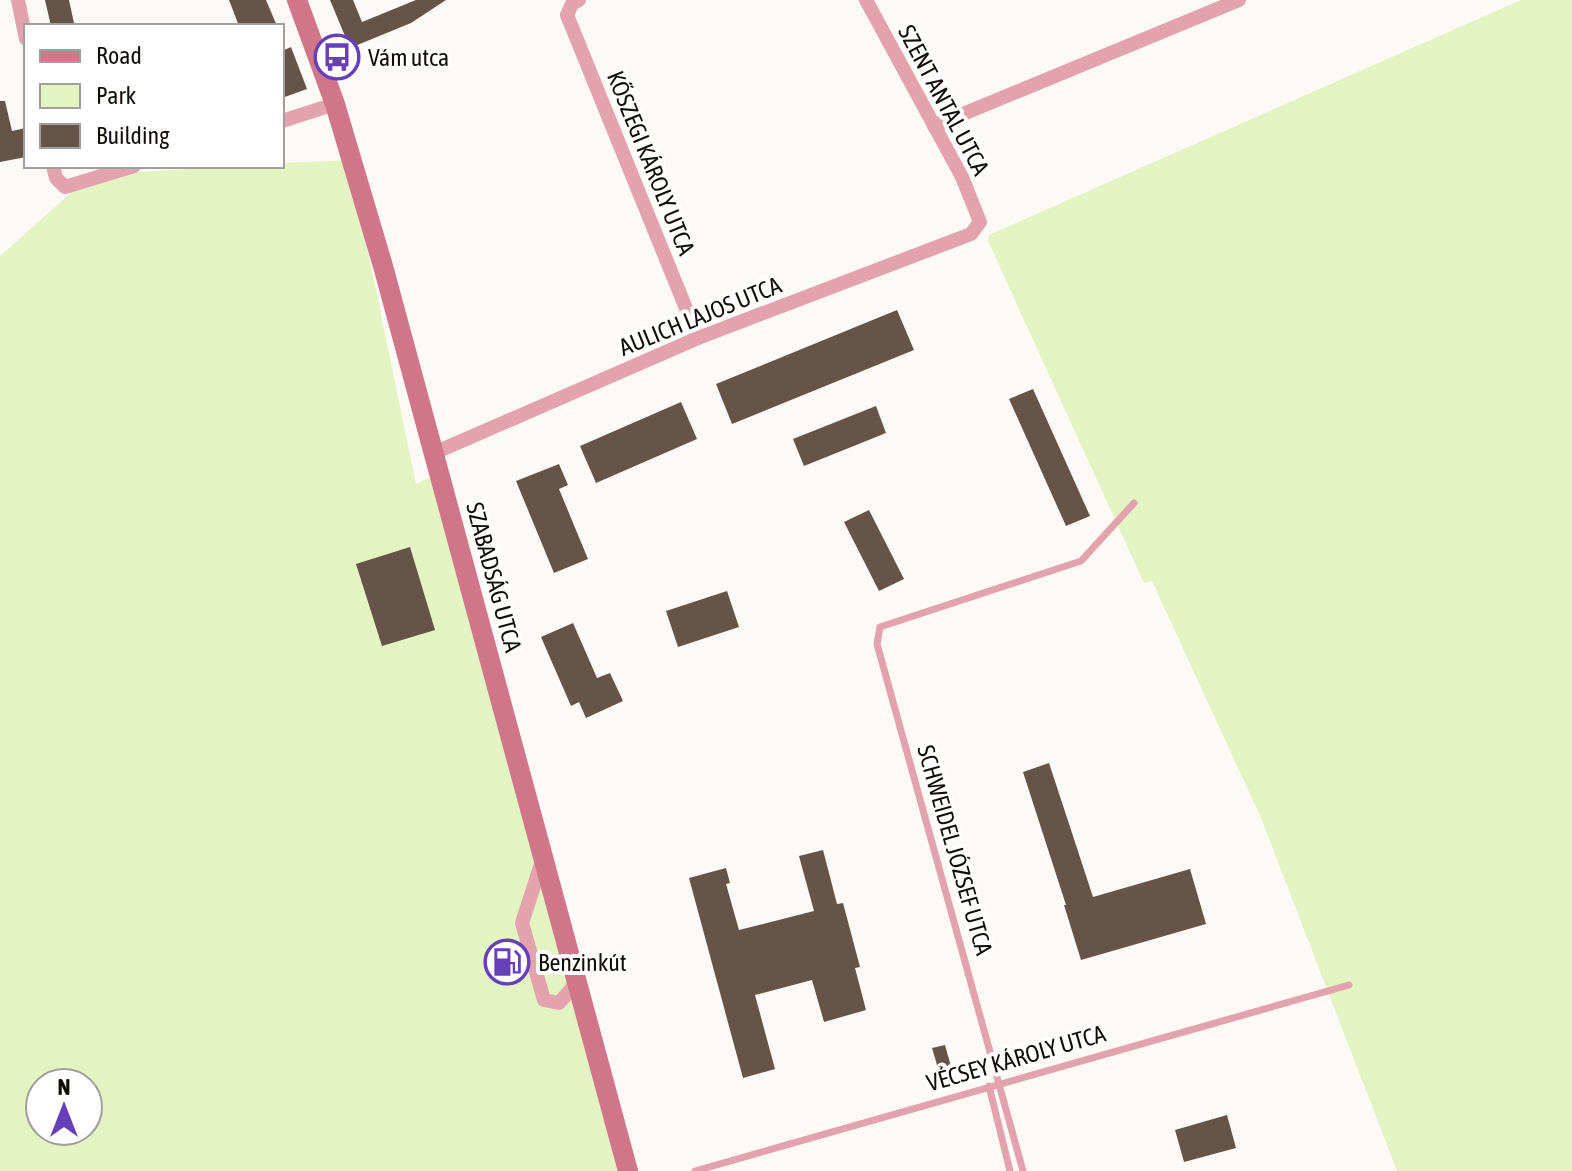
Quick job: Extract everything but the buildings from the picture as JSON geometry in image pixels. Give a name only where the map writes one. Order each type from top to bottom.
[{"type":"main road","name":"SZABADSÁG UTCA","points":[[297,0],[335,104],[383,266],[628,1171]]},
{"type":"street","points":[[18,0],[24,29]]},
{"type":"street","name":"SZENT ANTAL UTCA","points":[[866,0],[962,177],[980,222]]},
{"type":"street","name":"KŐSZEGI KÁROLY UTCA","points":[[576,2],[567,15],[698,338]]},
{"type":"street","points":[[934,126],[1229,2]]},
{"type":"street","points":[[284,120],[335,104]]},
{"type":"street","points":[[54,168],[56,178],[65,187],[127,168]]},
{"type":"street","name":"AULICH LAJOS UTCA","points":[[434,453],[698,338],[971,234],[980,222]]},
{"type":"street","points":[[543,858],[522,923],[544,1000],[559,1003],[577,982]]},
{"type":"lane","name":"SCHWEIDEL JÓZSEF UTCA","points":[[1023,1171],[877,644],[880,627],[1081,561],[1134,503]]},
{"type":"lane","name":"VÉCSEY KÁROLY UTCA","points":[[695,1171],[1349,985]]},
{"type":"lane","points":[[989,1086],[1010,1171]]},
{"type":"green space","points":[[1521,0],[1572,0],[1572,1171],[1397,1171],[1261,818],[1152,581],[1144,583],[988,241],[989,235]]},
{"type":"green space","points":[[349,160],[416,484],[431,477],[622,1171],[0,1171],[0,256],[91,175],[205,168],[284,168],[284,163]]},
{"type":"place","name":"Vám utca","points":[[337,57]]},
{"type":"place","name":"Benzinkút","points":[[507,962]]}]
